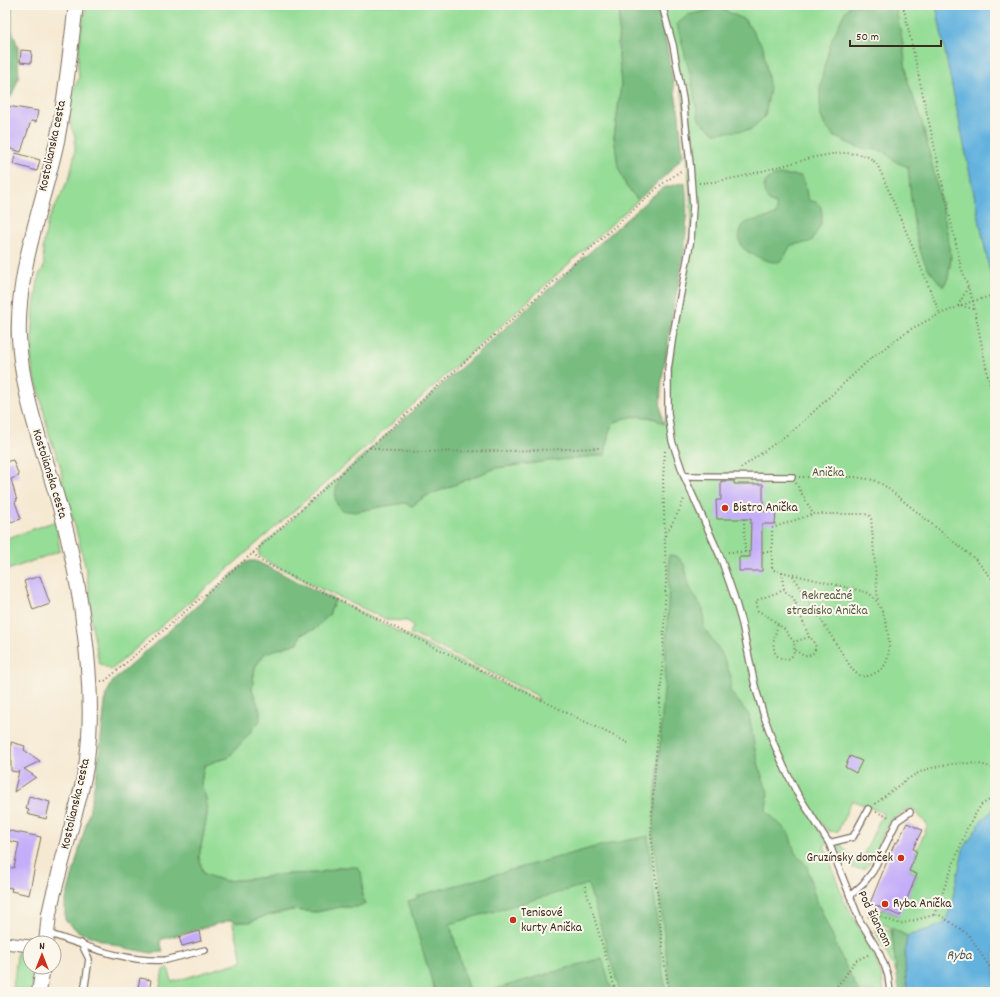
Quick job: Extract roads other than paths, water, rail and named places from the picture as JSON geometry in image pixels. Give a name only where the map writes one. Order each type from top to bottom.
[{"type":"street","name":"Kostolianska cesta","points":[[46,935],[53,896],[87,760],[90,716],[90,683],[80,600],[72,557],[62,515],[40,446],[25,388],[20,358],[19,313],[21,290],[26,265],[57,138],[76,5]]},
{"type":"street","points":[[5,943],[22,945]]},
{"type":"street","points":[[39,992],[42,975]]},
{"type":"lane","name":"Pod šiancom","points":[[662,5],[673,45],[683,99],[693,206],[691,239],[668,369],[668,413],[672,441],[684,476],[720,556],[734,596],[764,716],[774,744],[784,769],[797,793],[829,843],[860,920],[878,950],[885,967],[890,992]]},
{"type":"lane","points":[[684,476],[792,477]]},
{"type":"lane","points":[[829,843],[853,837],[868,809]]},
{"type":"lane","points":[[850,896],[863,884],[873,871],[897,821],[910,812]]},
{"type":"lane","points":[[62,940],[81,943],[115,954],[138,959],[160,961],[205,950]]},
{"type":"lane","points":[[81,943],[89,959],[84,992]]},
{"type":"water","points":[[936,5],[995,5],[995,297],[941,32]]},
{"type":"water","name":"Ryba","points":[[995,804],[995,992],[908,992],[905,964],[907,936],[942,925],[947,918],[963,850],[981,821],[992,811]]},
{"type":"place","name":"Bistro Anička","points":[[725,508]]},
{"type":"place","name":"Gruzínsky domček","points":[[901,858]]},
{"type":"place","name":"Ryba Anička","points":[[885,904]]},
{"type":"place","name":"Tenisové kurty Anička","points":[[513,920]]},
{"type":"park label","name":"Anička","points":[[828,473]]},
{"type":"park label","name":"Rekreačné stredisko Anička","points":[[827,604]]}]
